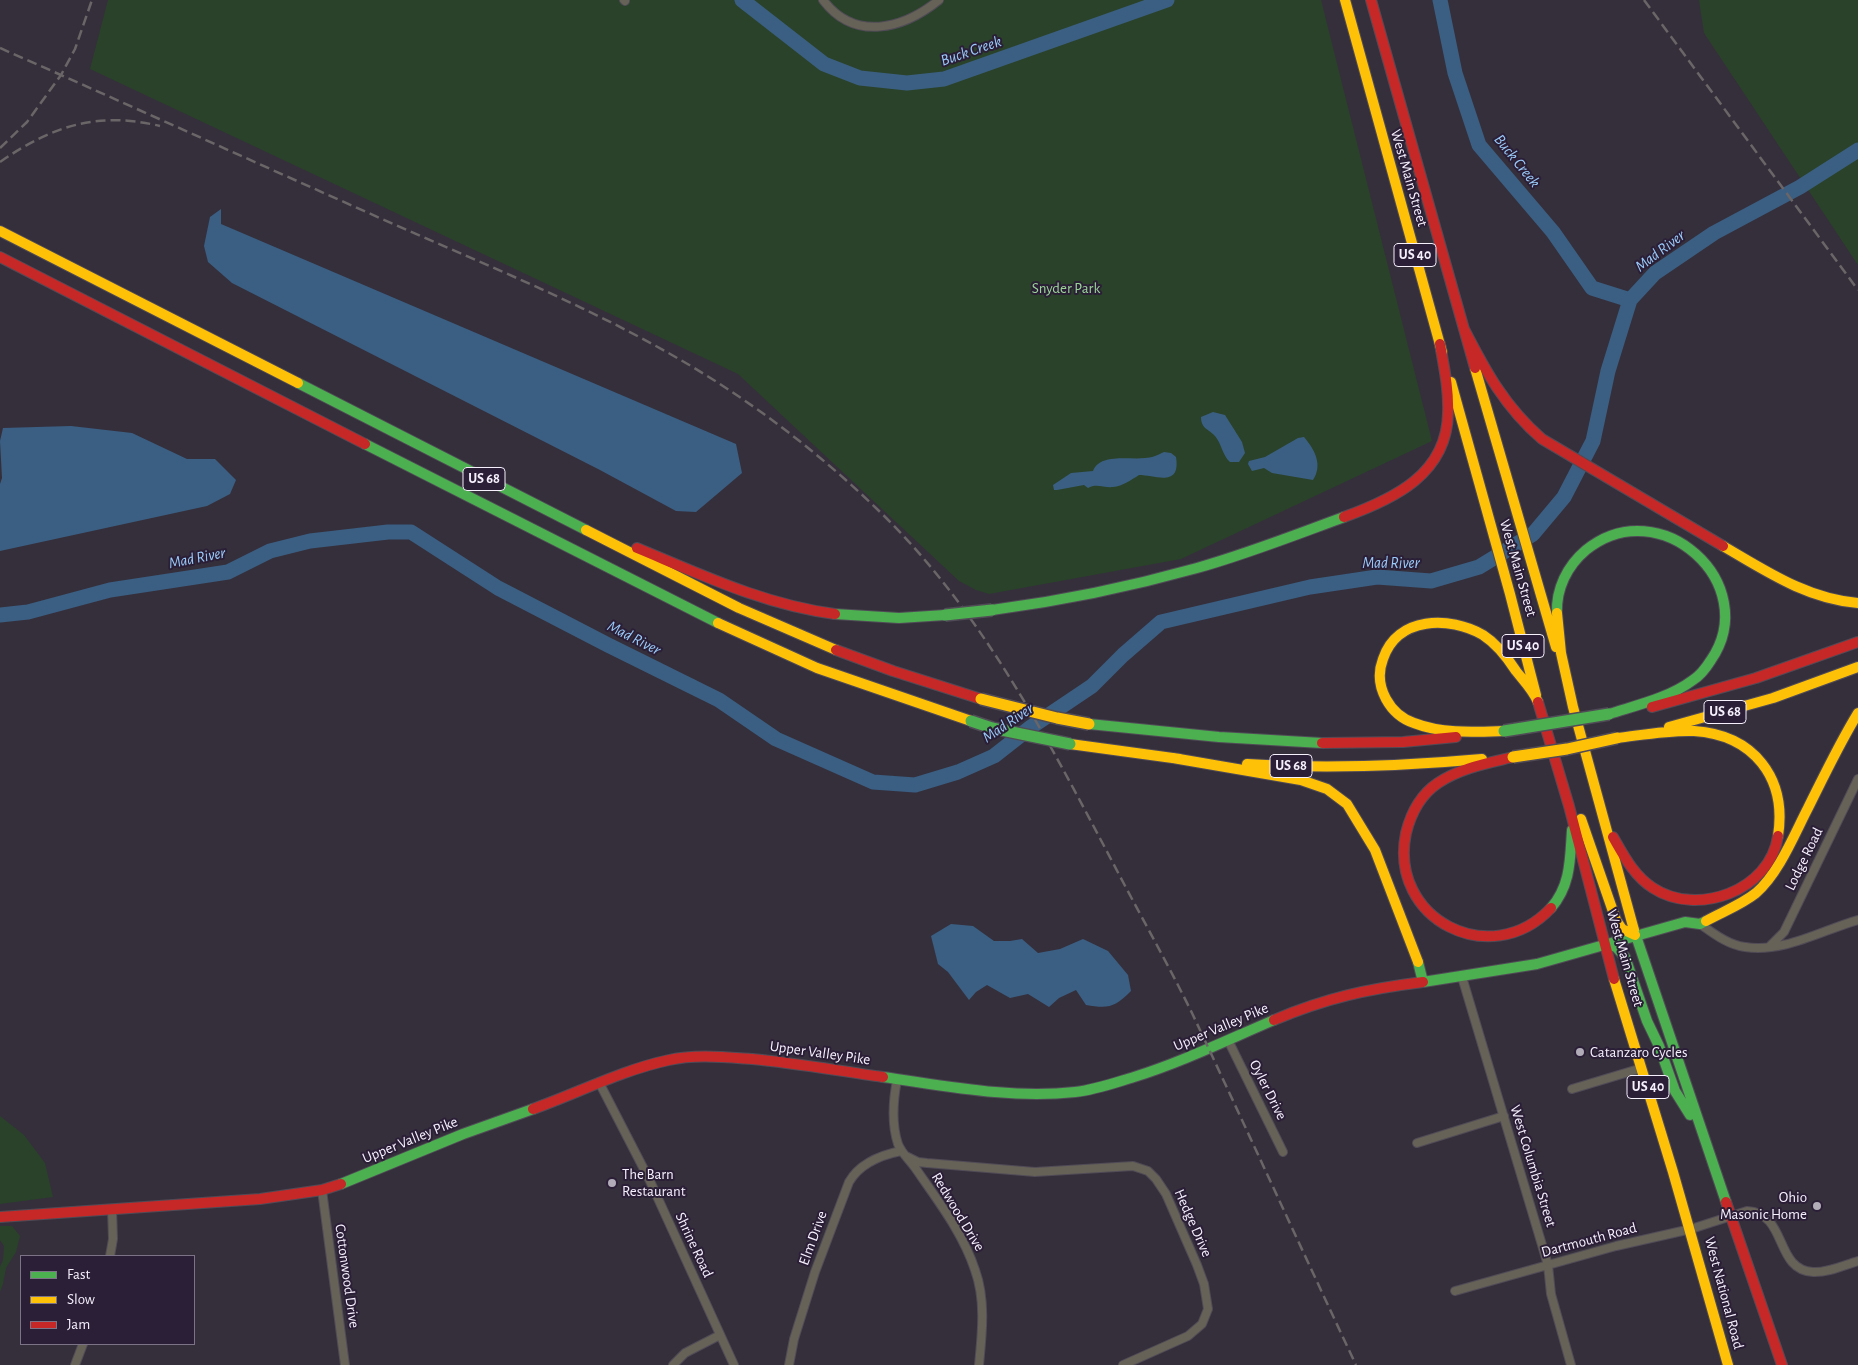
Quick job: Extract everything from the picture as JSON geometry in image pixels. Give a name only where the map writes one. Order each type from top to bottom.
[{"type":"main road","name":"West Main Street","points":[[1344,0],[1510,594],[1537,698],[1573,819],[1604,944],[1691,1229]]},
{"type":"main road","name":"West Main Street","points":[[1371,0],[1511,497],[1562,668],[1635,935],[1729,1216]]},
{"type":"main road","name":"US 68","points":[[0,231],[698,588],[838,651],[892,671],[981,699],[1057,718],[1089,724],[1210,738],[1310,743],[1418,741],[1504,731],[1634,711],[1766,676],[1858,642]]},
{"type":"main road","name":"US 68","points":[[0,257],[710,620],[817,668],[1002,730],[1070,744],[1173,758],[1258,765],[1389,766],[1513,757],[1567,749],[1679,725],[1736,709],[1858,667]]},
{"type":"main road","points":[[1464,329],[1503,400],[1530,429],[1548,442],[1782,582],[1818,596],[1858,602]]},
{"type":"main road","points":[[552,514],[720,583],[788,605],[862,617],[891,618],[945,615],[1065,600],[1198,568],[1244,554],[1337,520],[1384,500],[1405,488],[1429,467],[1443,444],[1447,430],[1448,404],[1440,344]]},
{"type":"main road","points":[[1562,668],[1556,608],[1564,578],[1581,554],[1602,539],[1615,534],[1639,530],[1661,533],[1679,540],[1697,553],[1714,575],[1724,600],[1725,626],[1717,652],[1703,672],[1688,684],[1649,701],[1609,714]]},
{"type":"main road","points":[[1504,731],[1467,732],[1438,730],[1414,724],[1396,713],[1384,697],[1380,676],[1382,657],[1393,640],[1411,626],[1433,622],[1459,625],[1476,631],[1499,648],[1537,698]]},
{"type":"main road","points":[[1700,924],[1746,900],[1768,879],[1790,844],[1838,746],[1858,714]]},
{"type":"main road","points":[[1603,818],[1628,864],[1644,882],[1664,894],[1690,900],[1719,898],[1736,891],[1752,880],[1769,861],[1781,826],[1780,800],[1768,770],[1753,753],[1733,740],[1707,733],[1676,731],[1617,738]]},
{"type":"main road","points":[[1513,757],[1476,766],[1438,783],[1418,801],[1412,813],[1403,842],[1404,870],[1412,894],[1430,916],[1451,930],[1474,936],[1491,937],[1516,932],[1538,920],[1550,910],[1558,899],[1568,878],[1573,819]]},
{"type":"main road","points":[[1173,758],[1302,780],[1327,789],[1339,798],[1358,818],[1375,850],[1409,935],[1423,982]]},
{"type":"main road","points":[[1559,772],[1578,806],[1616,920],[1622,929],[1635,935]]},
{"type":"main road","name":"Upper Valley Pike","points":[[0,1217],[260,1199],[322,1190],[355,1179],[464,1134],[600,1084],[622,1074],[668,1060],[708,1056],[770,1061],[999,1094],[1077,1092],[1165,1068],[1297,1010],[1328,999],[1375,988],[1462,977],[1537,964],[1685,922],[1700,924]]},
{"type":"main road","points":[[1604,944],[1616,947],[1625,957],[1647,1021],[1663,1056],[1675,1090],[1687,1109],[1709,1156]]},
{"type":"main road","name":"US 40","points":[[1729,1216],[1782,1365]]},
{"type":"main road","name":"West National Road","points":[[1691,1229],[1728,1365]]},
{"type":"street","points":[[823,0],[835,14],[845,20],[861,26],[876,27],[910,18],[939,0]]},
{"type":"street","name":"Lodge Road","points":[[1769,947],[1784,932],[1858,779]]},
{"type":"street","points":[[1700,924],[1732,943],[1744,947],[1769,947],[1858,920]]},
{"type":"street","name":"West Columbia Street","points":[[1462,977],[1548,1265],[1551,1294],[1571,1365]]},
{"type":"street","name":"Oyler Drive","points":[[1228,1040],[1283,1152]]},
{"type":"street","points":[[1572,1089],[1642,1068]]},
{"type":"street","name":"Redwood Drive","points":[[897,1080],[893,1111],[895,1131],[903,1153],[914,1166],[957,1232],[976,1273],[982,1308],[979,1365]]},
{"type":"street","name":"Shrine Road","points":[[600,1084],[650,1181],[734,1365]]},
{"type":"street","points":[[1417,1143],[1504,1116]]},
{"type":"street","name":"Elm Drive","points":[[789,1365],[794,1339],[815,1272],[849,1182],[863,1166],[884,1154],[903,1153]]},
{"type":"street","name":"Hedge Drive","points":[[903,1153],[918,1162],[927,1164],[1035,1172],[1133,1166],[1141,1167],[1156,1178],[1166,1194],[1197,1265],[1204,1284],[1208,1309],[1202,1324],[1188,1336],[1123,1365]]},
{"type":"street","name":"Cottonwood Drive","points":[[322,1190],[345,1365]]},
{"type":"street","points":[[110,1255],[113,1239],[112,1209]]},
{"type":"street","name":"Dartmouth Road","points":[[1455,1291],[1616,1246],[1691,1229],[1747,1211],[1757,1211],[1774,1225],[1791,1261],[1802,1270],[1820,1272],[1858,1261]]},
{"type":"street","points":[[673,1365],[685,1353],[720,1335]]},
{"type":"street","points":[[75,1365],[83,1345]]},
{"type":"green space","name":"Snyder Park","points":[[108,0],[1321,0],[1432,441],[1181,559],[989,594],[976,590],[959,581],[738,374],[90,69]]},
{"type":"green space","points":[[1699,0],[1858,0],[1858,265],[1704,33]]},
{"type":"green space","points":[[0,1116],[24,1135],[45,1163],[53,1197],[0,1204]]},
{"type":"green space","points":[[0,1226],[12,1226],[20,1236],[16,1252],[6,1268],[0,1292],[0,1267],[3,1260],[4,1246],[0,1240]]},
{"type":"water","points":[[221,209],[221,224],[736,444],[742,473],[696,512],[676,511],[600,470],[232,283],[208,262],[204,246],[210,217]]},
{"type":"water","points":[[1213,412],[1225,415],[1242,442],[1245,453],[1239,462],[1230,462],[1217,439],[1202,424],[1201,417]]},
{"type":"water","points":[[71,426],[132,433],[187,459],[215,459],[236,480],[230,494],[207,506],[0,551],[0,484],[2,478],[0,441],[3,428]]},
{"type":"water","points":[[1304,437],[1316,458],[1317,469],[1313,480],[1272,473],[1264,468],[1252,471],[1248,464],[1249,461],[1265,457],[1298,438]]},
{"type":"water","points":[[1164,452],[1171,453],[1176,457],[1177,467],[1175,473],[1171,476],[1165,478],[1139,475],[1117,486],[1094,486],[1088,488],[1084,485],[1054,490],[1053,485],[1071,473],[1093,471],[1102,462],[1116,458],[1147,458]]},
{"type":"water","points":[[951,924],[973,926],[994,941],[1022,939],[1038,953],[1060,949],[1083,939],[1108,951],[1128,975],[1131,991],[1116,1004],[1106,1007],[1086,1005],[1076,990],[1059,998],[1049,1007],[1028,994],[1010,998],[987,985],[976,992],[969,1000],[948,972],[938,964],[931,936]]},
{"type":"waterway","name":"Buck Creek","points":[[742,0],[824,64],[860,78],[907,83],[944,79],[1167,0]]},
{"type":"waterway","name":"Buck Creek","points":[[1440,0],[1455,73],[1479,145],[1553,232],[1592,288],[1630,300]]},
{"type":"waterway","name":"Mad River","points":[[0,615],[28,612],[110,590],[228,572],[270,551],[310,541],[388,532],[411,532],[498,588],[719,700],[776,739],[873,782],[915,785],[958,772],[994,756],[1031,727],[1092,686],[1123,655],[1161,622],[1310,587],[1377,577],[1431,581],[1479,567],[1533,534],[1564,497],[1593,441],[1608,371],[1630,300],[1655,273],[1714,233],[1800,187],[1858,150]]},
{"type":"railway","points":[[0,148],[27,122],[61,75],[75,49],[92,0]]},
{"type":"railway","points":[[1644,0],[1858,290]]},
{"type":"railway","points":[[0,48],[532,285],[643,339],[679,359],[757,409],[807,447],[877,509],[948,588],[980,632],[1009,676],[1063,769],[1192,1013],[1356,1365]]},
{"type":"railway","points":[[0,162],[38,139],[76,125],[95,121],[116,120],[160,126]]},
{"type":"traffic: fast","points":[[298,383],[586,530]]},
{"type":"traffic: fast","points":[[365,444],[718,623]]},
{"type":"traffic: fast","points":[[992,610],[1069,598],[1171,575],[1234,557],[1344,517]]},
{"type":"traffic: fast","points":[[1557,613],[1558,595],[1564,578],[1573,563],[1586,550],[1615,534],[1644,531],[1672,538],[1696,554],[1714,576],[1724,602],[1724,631],[1705,669],[1696,678],[1674,692],[1609,714]]},
{"type":"traffic: fast","points":[[945,615],[992,610]]},
{"type":"traffic: fast","points":[[835,614],[899,618],[945,615]]},
{"type":"traffic: fast","points":[[1504,731],[1609,714]]},
{"type":"traffic: fast","points":[[971,721],[992,728],[1070,744]]},
{"type":"traffic: fast","points":[[1089,724],[1219,737],[1322,743]]},
{"type":"traffic: fast","points":[[1551,908],[1558,899],[1566,881],[1570,861],[1572,830]]},
{"type":"traffic: fast","points":[[1418,962],[1423,982],[1537,964],[1685,922],[1700,924],[1706,921]]},
{"type":"traffic: fast","points":[[1634,930],[1726,1202]]},
{"type":"traffic: fast","points":[[1604,944],[1616,947],[1625,957],[1647,1021],[1659,1046],[1675,1091],[1690,1115]]},
{"type":"traffic: fast","points":[[883,1077],[1003,1093],[1051,1094],[1082,1091],[1112,1084],[1170,1065],[1274,1020]]},
{"type":"traffic: fast","points":[[341,1184],[463,1134],[533,1109]]},
{"type":"traffic: slow","points":[[1345,0],[1442,352]]},
{"type":"traffic: slow","points":[[0,231],[298,383]]},
{"type":"traffic: slow","points":[[1475,368],[1556,647]]},
{"type":"traffic: slow","points":[[1451,382],[1536,695]]},
{"type":"traffic: slow","points":[[586,530],[739,608],[836,650]]},
{"type":"traffic: slow","points":[[1723,546],[1771,574],[1804,590],[1821,596],[1858,603]]},
{"type":"traffic: slow","points":[[1557,613],[1561,653],[1573,707],[1634,930]]},
{"type":"traffic: slow","points":[[718,623],[817,668],[971,721]]},
{"type":"traffic: slow","points":[[1504,731],[1447,731],[1425,727],[1401,717],[1388,703],[1381,684],[1381,664],[1390,645],[1400,634],[1426,624],[1441,623],[1470,629],[1483,635],[1497,647],[1531,690],[1538,702]]},
{"type":"traffic: slow","points":[[1669,727],[1773,698],[1858,667]]},
{"type":"traffic: slow","points":[[981,699],[1089,724]]},
{"type":"traffic: slow","points":[[1706,921],[1738,905],[1756,893],[1772,875],[1844,736],[1858,713]]},
{"type":"traffic: slow","points":[[1617,738],[1665,732],[1694,731],[1715,734],[1734,741],[1762,763],[1771,778],[1777,796],[1779,815],[1778,836]]},
{"type":"traffic: slow","points":[[1513,757],[1567,749],[1617,738]]},
{"type":"traffic: slow","points":[[1070,744],[1180,759]]},
{"type":"traffic: slow","points":[[1173,758],[1301,780],[1327,789],[1347,804],[1375,850],[1418,962]]},
{"type":"traffic: slow","points":[[1247,764],[1365,766],[1482,759]]},
{"type":"traffic: slow","points":[[1581,819],[1616,920],[1622,929],[1635,935]]},
{"type":"traffic: slow","points":[[1614,979],[1673,1172],[1728,1365]]},
{"type":"traffic: jam","points":[[1371,0],[1475,368]]},
{"type":"traffic: jam","points":[[0,257],[365,444]]},
{"type":"traffic: jam","points":[[1464,329],[1497,388],[1517,414],[1542,439],[1723,546]]},
{"type":"traffic: jam","points":[[1344,517],[1381,502],[1399,492],[1428,468],[1438,452],[1445,434],[1448,413],[1447,387],[1440,344]]},
{"type":"traffic: jam","points":[[637,548],[734,588],[784,604],[835,614]]},
{"type":"traffic: jam","points":[[1652,707],[1756,678],[1858,642]]},
{"type":"traffic: jam","points":[[836,650],[893,671],[981,699]]},
{"type":"traffic: jam","points":[[1538,702],[1569,806],[1614,979]]},
{"type":"traffic: jam","points":[[1322,743],[1403,742],[1456,737]]},
{"type":"traffic: jam","points":[[1513,757],[1455,773],[1426,793],[1417,805],[1408,826],[1405,864],[1413,890],[1428,911],[1449,927],[1474,935],[1500,935],[1527,927],[1551,908]]},
{"type":"traffic: jam","points":[[1613,837],[1630,865],[1646,883],[1671,896],[1690,900],[1710,899],[1729,894],[1747,884],[1761,871],[1772,855],[1778,836]]},
{"type":"traffic: jam","points":[[1274,1020],[1347,995],[1423,982]]},
{"type":"traffic: jam","points":[[533,1109],[634,1070],[652,1064],[689,1057],[720,1057],[768,1061],[883,1077]]},
{"type":"traffic: jam","points":[[0,1217],[260,1199],[322,1190],[341,1184]]},
{"type":"traffic: jam","points":[[1726,1202],[1782,1365]]},
{"type":"place","name":"Catanzaro Cycles","points":[[1580,1052]]},
{"type":"place","name":"The Barn Restaurant","points":[[612,1183]]},
{"type":"place","name":"Ohio Masonic Home","points":[[1817,1206]]}]
